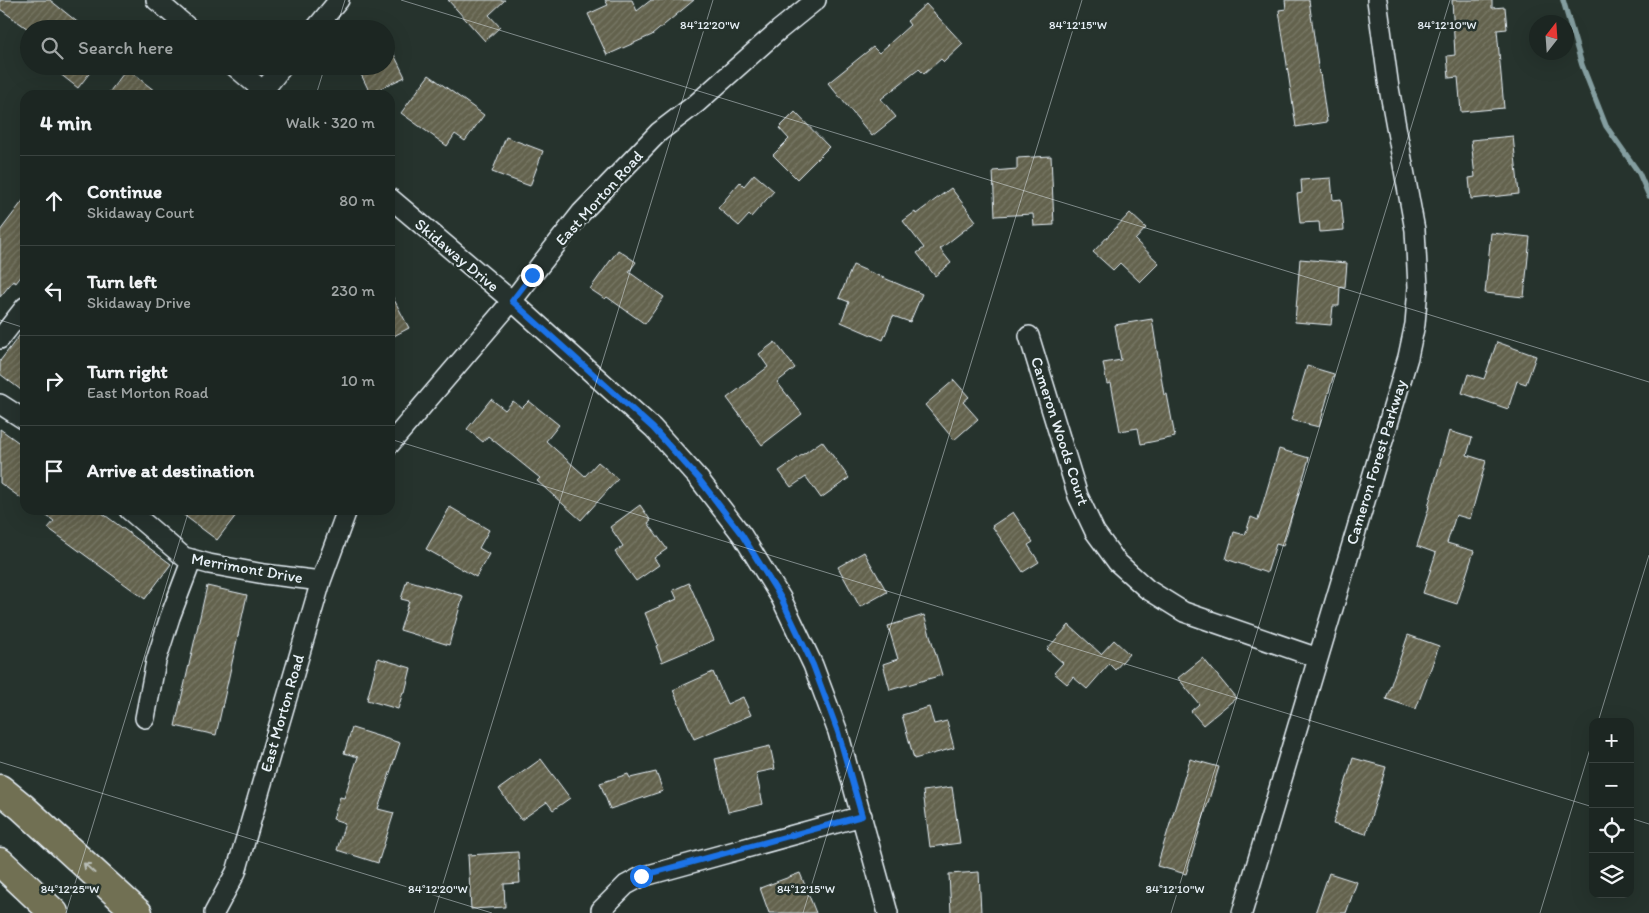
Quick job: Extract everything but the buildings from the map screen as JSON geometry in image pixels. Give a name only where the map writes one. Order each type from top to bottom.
[{"type":"highway","points":[[0,789],[138,913]]},
{"type":"highway","points":[[0,862],[54,913]]},
{"type":"street","points":[[156,0],[179,20]]},
{"type":"street","points":[[322,20],[339,0]]},
{"type":"street","name":"East Morton Road","points":[[395,438],[512,301],[581,213],[660,132],[816,0]]},
{"type":"street","name":"Cameron Forest Parkway","points":[[1242,913],[1408,357],[1415,324],[1418,287],[1415,230],[1389,88],[1377,0]]},
{"type":"street","points":[[245,75],[262,90]]},
{"type":"street","points":[[268,90],[277,75]]},
{"type":"street","name":"Skidaway Drive","points":[[395,202],[512,301],[653,428],[699,479],[742,535],[781,598],[813,665],[838,732],[888,913]]},
{"type":"street","points":[[0,339],[20,313]]},
{"type":"street","name":"Cameron Woods Court","points":[[1029,336],[1078,496],[1096,532],[1117,562],[1147,589],[1184,612],[1318,658]]},
{"type":"street","points":[[0,404],[20,417]]},
{"type":"street","name":"Merrimont Drive","points":[[135,515],[184,557],[209,564],[264,574],[321,581]]},
{"type":"street","name":"East Morton Road","points":[[214,913],[236,872],[321,581],[345,515]]},
{"type":"street","points":[[146,718],[156,661],[192,559]]},
{"type":"street","points":[[601,910],[626,884],[641,876],[862,816]]},
{"type":"waterway","points":[[1563,0],[1582,65],[1606,126],[1639,173],[1649,196]]},
{"type":"route","points":[[532,275],[512,301],[653,428],[699,479],[742,535],[781,598],[813,665],[838,732],[862,816],[641,876]]}]
